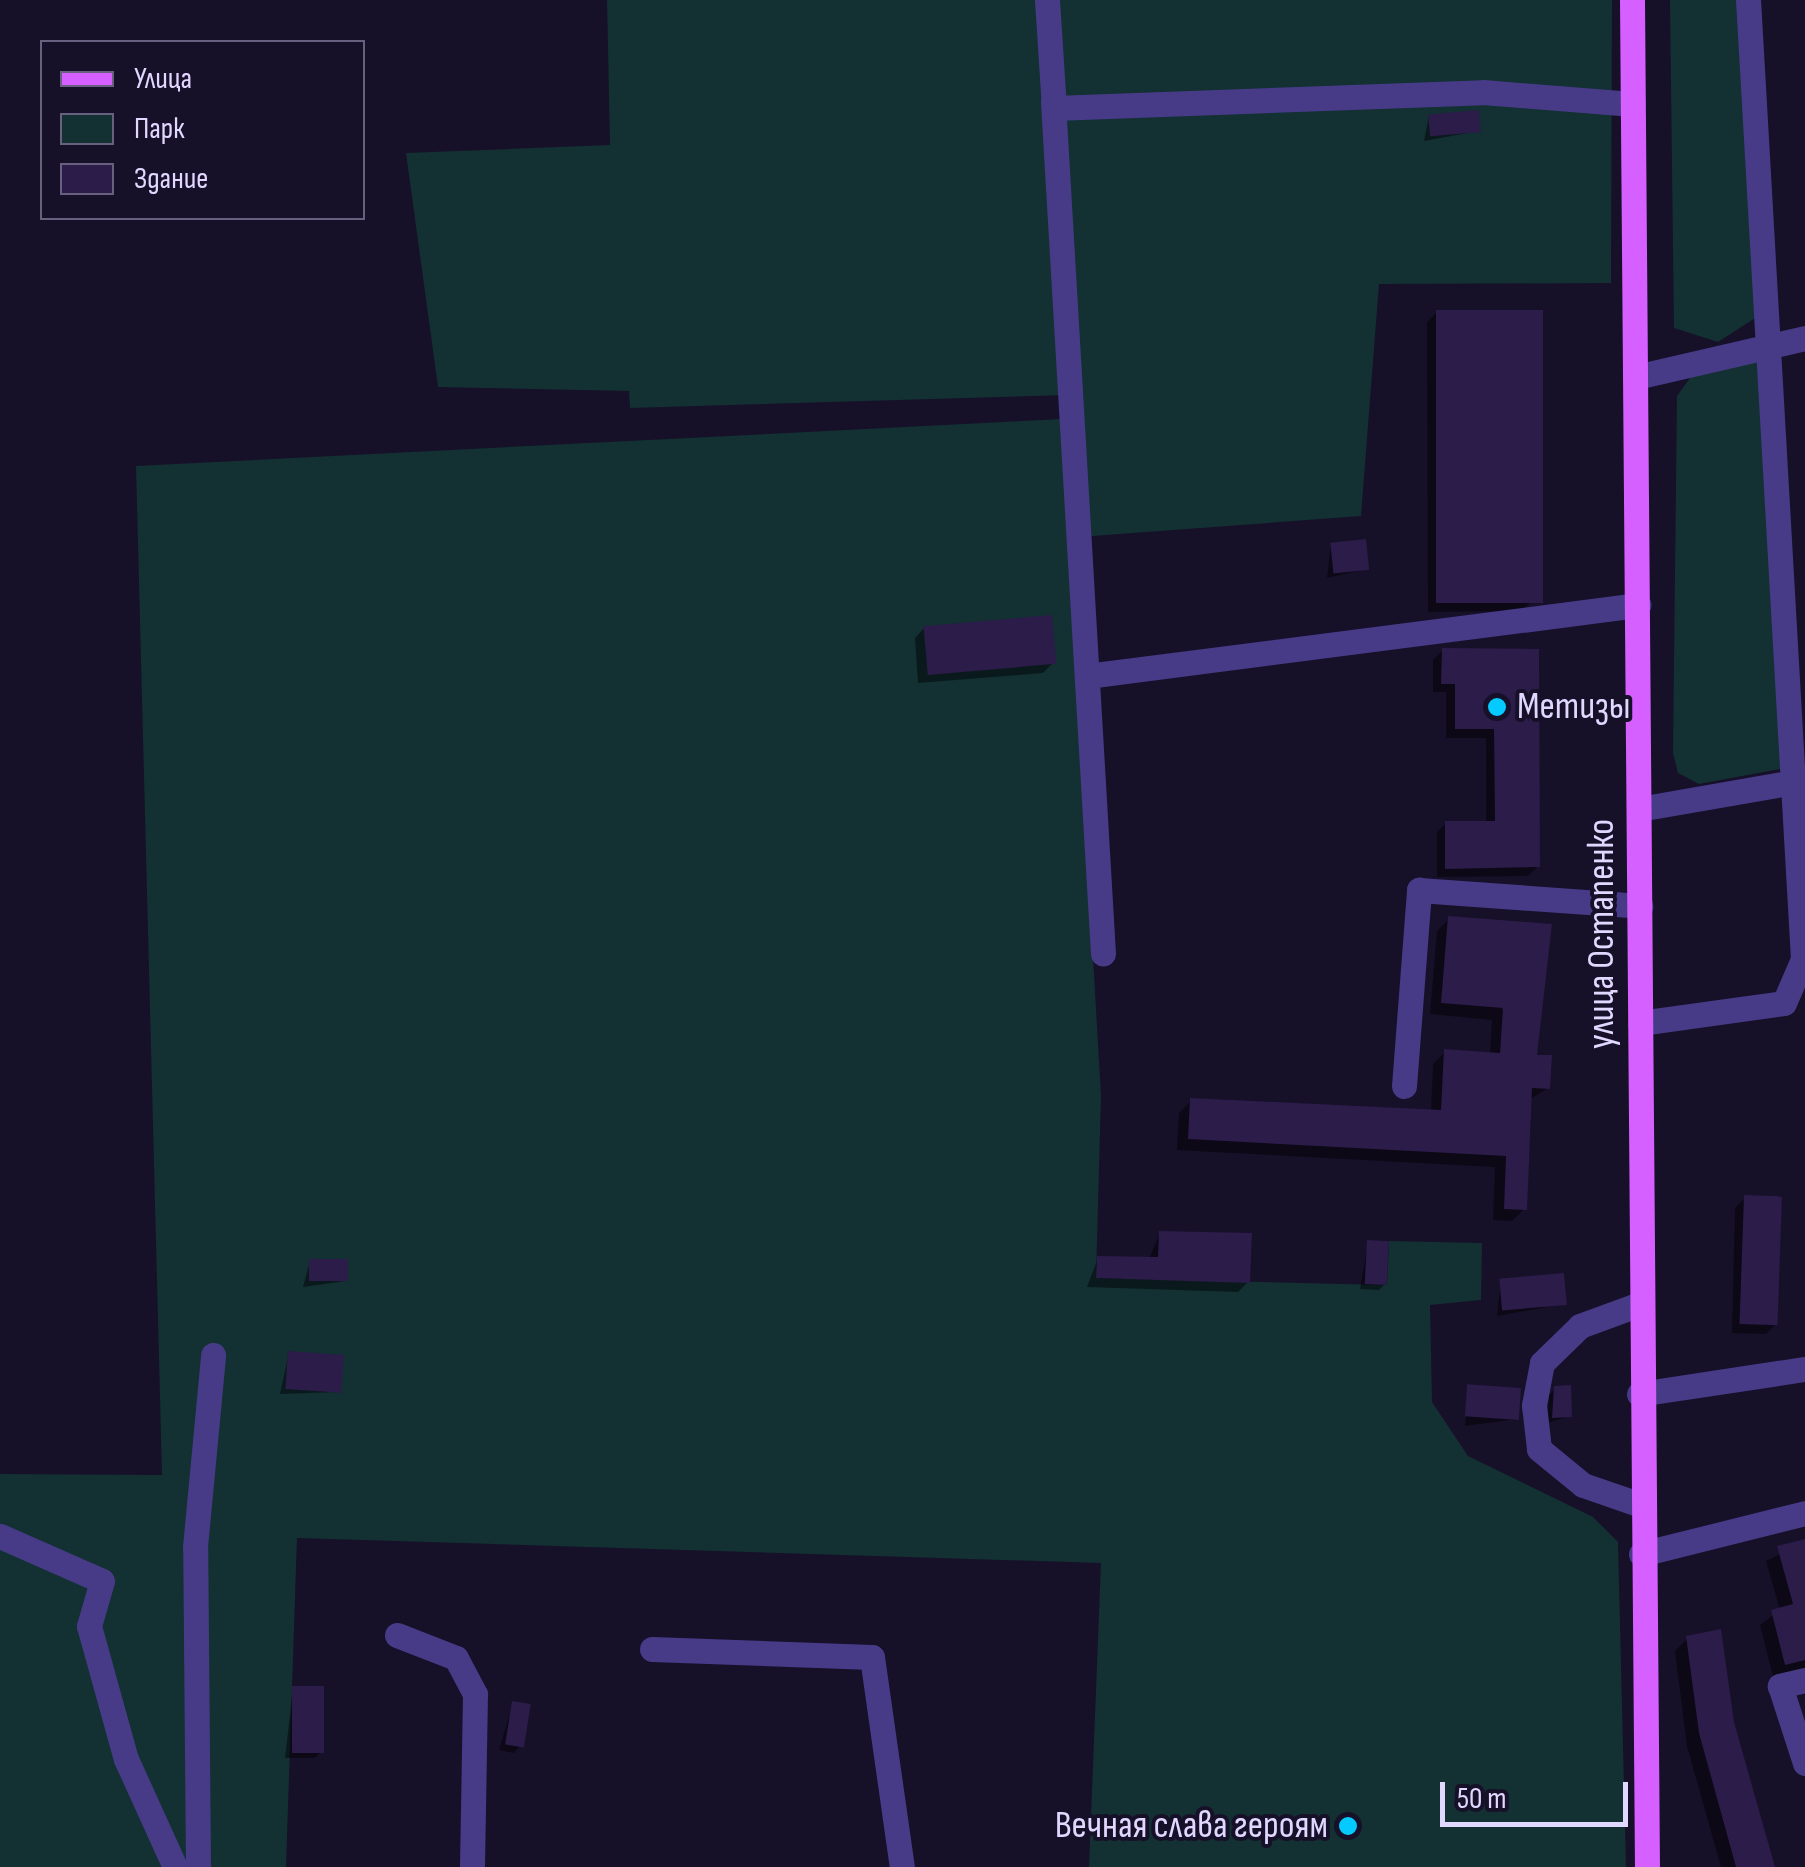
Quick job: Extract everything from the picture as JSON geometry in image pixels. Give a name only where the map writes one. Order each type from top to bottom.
[{"type":"main road","name":"улица Остапенко","points":[[1632,0],[1640,906],[1637,1305],[1647,1867]]},
{"type":"street","points":[[1046,0],[1103,954]]},
{"type":"street","points":[[1640,1023],[1774,1005],[1796,989],[1801,904],[1748,0]]},
{"type":"street","points":[[1053,102],[1483,92],[1633,104]]},
{"type":"street","points":[[1636,377],[1805,338]]},
{"type":"street","points":[[1087,676],[1638,605]]},
{"type":"street","points":[[1639,809],[1795,782]]},
{"type":"street","points":[[1404,1086],[1419,890],[1640,906]]},
{"type":"street","points":[[1637,1305],[1580,1326],[1542,1363],[1534,1406],[1539,1449],[1583,1485],[1641,1504]]},
{"type":"street","points":[[198,1867],[196,1547],[213,1356]]},
{"type":"street","points":[[1639,1394],[1805,1369]]},
{"type":"street","points":[[1641,1554],[1805,1513]]},
{"type":"street","points":[[0,1536],[102,1581],[89,1626],[126,1759],[175,1867]]},
{"type":"street","points":[[397,1636],[456,1658],[475,1694],[472,1867]]},
{"type":"street","points":[[652,1649],[872,1657],[902,1867]]},
{"type":"street","points":[[1805,1680],[1780,1686],[1805,1763]]},
{"type":"green space","points":[[607,0],[1612,0],[1611,283],[1379,284],[1361,516],[1079,537],[1069,395],[630,408],[629,391],[438,387],[406,153],[610,145]]},
{"type":"green space","points":[[1670,0],[1748,0],[1763,313],[1718,342],[1674,328]]},
{"type":"green space","points":[[1769,346],[1786,768],[1699,784],[1678,773],[1673,753],[1677,396],[1690,378]]},
{"type":"green space","points":[[1062,419],[1101,1096],[1096,1278],[1387,1285],[1389,1241],[1482,1243],[1481,1300],[1430,1305],[1432,1402],[1468,1456],[1593,1517],[1618,1542],[1626,1867],[1089,1867],[1101,1563],[297,1538],[286,1867],[0,1867],[0,1474],[162,1475],[136,466]]},
{"type":"building","points":[[1479,110],[1481,132],[1430,136],[1428,114]]},
{"type":"building","points":[[1436,310],[1543,310],[1543,603],[1436,603]]},
{"type":"building","points":[[1366,539],[1369,570],[1333,574],[1330,543]]},
{"type":"building","points":[[1052,615],[1056,664],[928,675],[923,626]]},
{"type":"building","points":[[1442,648],[1539,649],[1540,867],[1445,869],[1445,821],[1495,821],[1494,729],[1455,729],[1455,684],[1441,684]]},
{"type":"building","points":[[1448,916],[1552,924],[1537,1055],[1552,1055],[1550,1089],[1532,1088],[1527,1210],[1504,1209],[1506,1156],[1188,1139],[1190,1098],[1441,1110],[1444,1049],[1500,1053],[1503,1008],[1441,1003]]},
{"type":"building","points":[[1744,1195],[1782,1196],[1777,1325],[1739,1324]]},
{"type":"building","points":[[1159,1231],[1252,1233],[1250,1283],[1096,1278],[1097,1256],[1158,1257]]},
{"type":"building","points":[[1367,1240],[1389,1241],[1387,1285],[1365,1284]]},
{"type":"building","points":[[309,1259],[348,1259],[348,1281],[309,1281]]},
{"type":"building","points":[[1564,1273],[1567,1305],[1502,1311],[1499,1279]]},
{"type":"building","points":[[288,1351],[344,1355],[341,1393],[285,1389]]},
{"type":"building","points":[[1467,1384],[1521,1388],[1519,1420],[1465,1416]]},
{"type":"building","points":[[1571,1385],[1572,1417],[1552,1418],[1554,1386]]},
{"type":"building","points":[[1805,1539],[1805,1660],[1785,1665],[1771,1610],[1793,1604],[1777,1546]]},
{"type":"building","points":[[1721,1629],[1734,1722],[1775,1867],[1736,1867],[1699,1733],[1686,1636]]},
{"type":"building","points":[[292,1686],[324,1686],[324,1753],[292,1753]]},
{"type":"building","points":[[512,1701],[531,1704],[524,1747],[505,1744]]},
{"type":"place","name":"Метизы","points":[[1497,707]]},
{"type":"place","name":"Вечная слава героям","points":[[1348,1826]]}]
